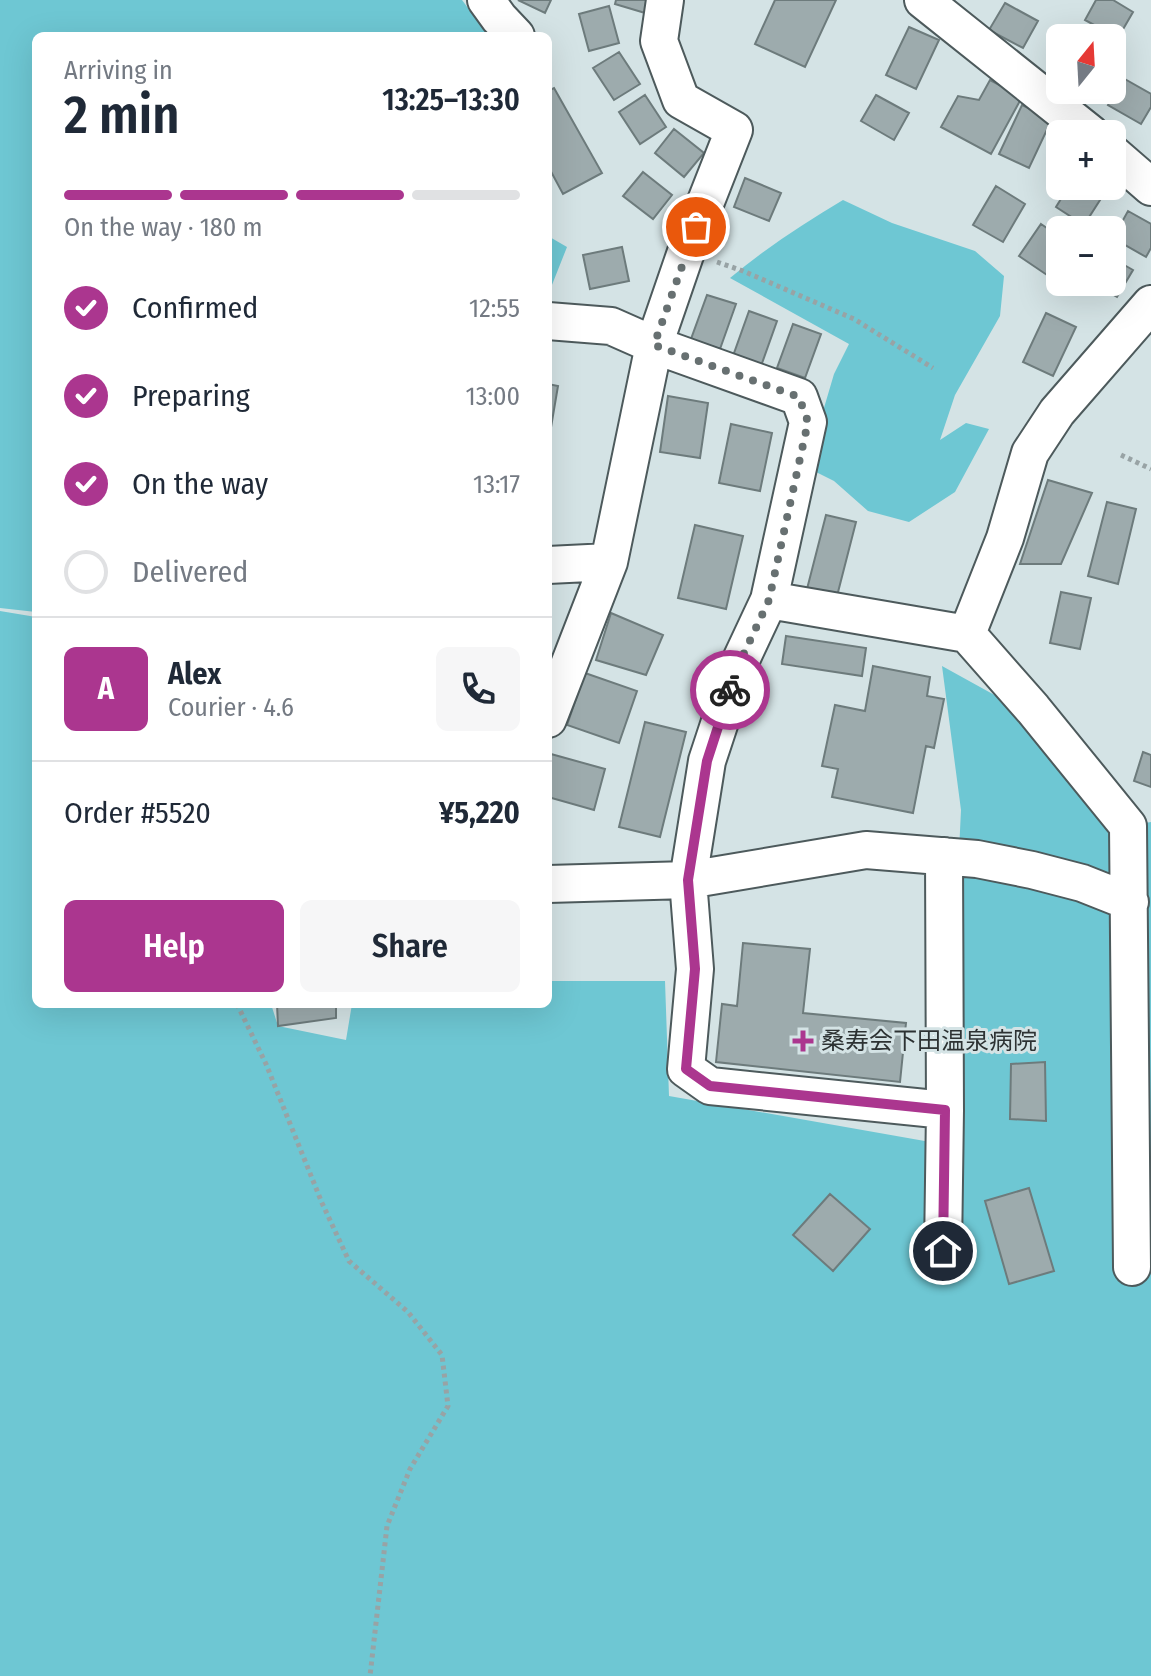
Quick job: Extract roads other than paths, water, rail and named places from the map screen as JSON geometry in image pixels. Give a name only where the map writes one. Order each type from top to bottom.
[{"type":"street","points":[[486,0],[512,32]]},
{"type":"street","points":[[552,709],[609,562],[654,345],[686,252],[734,130],[681,100],[659,41],[665,0]]},
{"type":"street","points":[[923,0],[1073,120]]},
{"type":"street","points":[[1126,165],[1151,187]]},
{"type":"street","points":[[967,634],[1005,538],[1030,453],[1057,412],[1151,304]]},
{"type":"street","points":[[552,321],[611,326],[654,345],[799,397],[808,422],[769,600],[739,664],[707,761],[688,880],[695,969],[686,1069],[710,1086],[945,1110]]},
{"type":"street","points":[[552,565],[609,562]]},
{"type":"street","points":[[769,600],[967,634],[1128,826],[1132,1267]]},
{"type":"street","points":[[552,884],[688,880],[866,850],[977,859],[1082,883],[1130,902]]},
{"type":"street","points":[[943,1251],[944,856]]},
{"type":"place","name":"桑寿会下田温泉病院","points":[[803,1041]]}]
